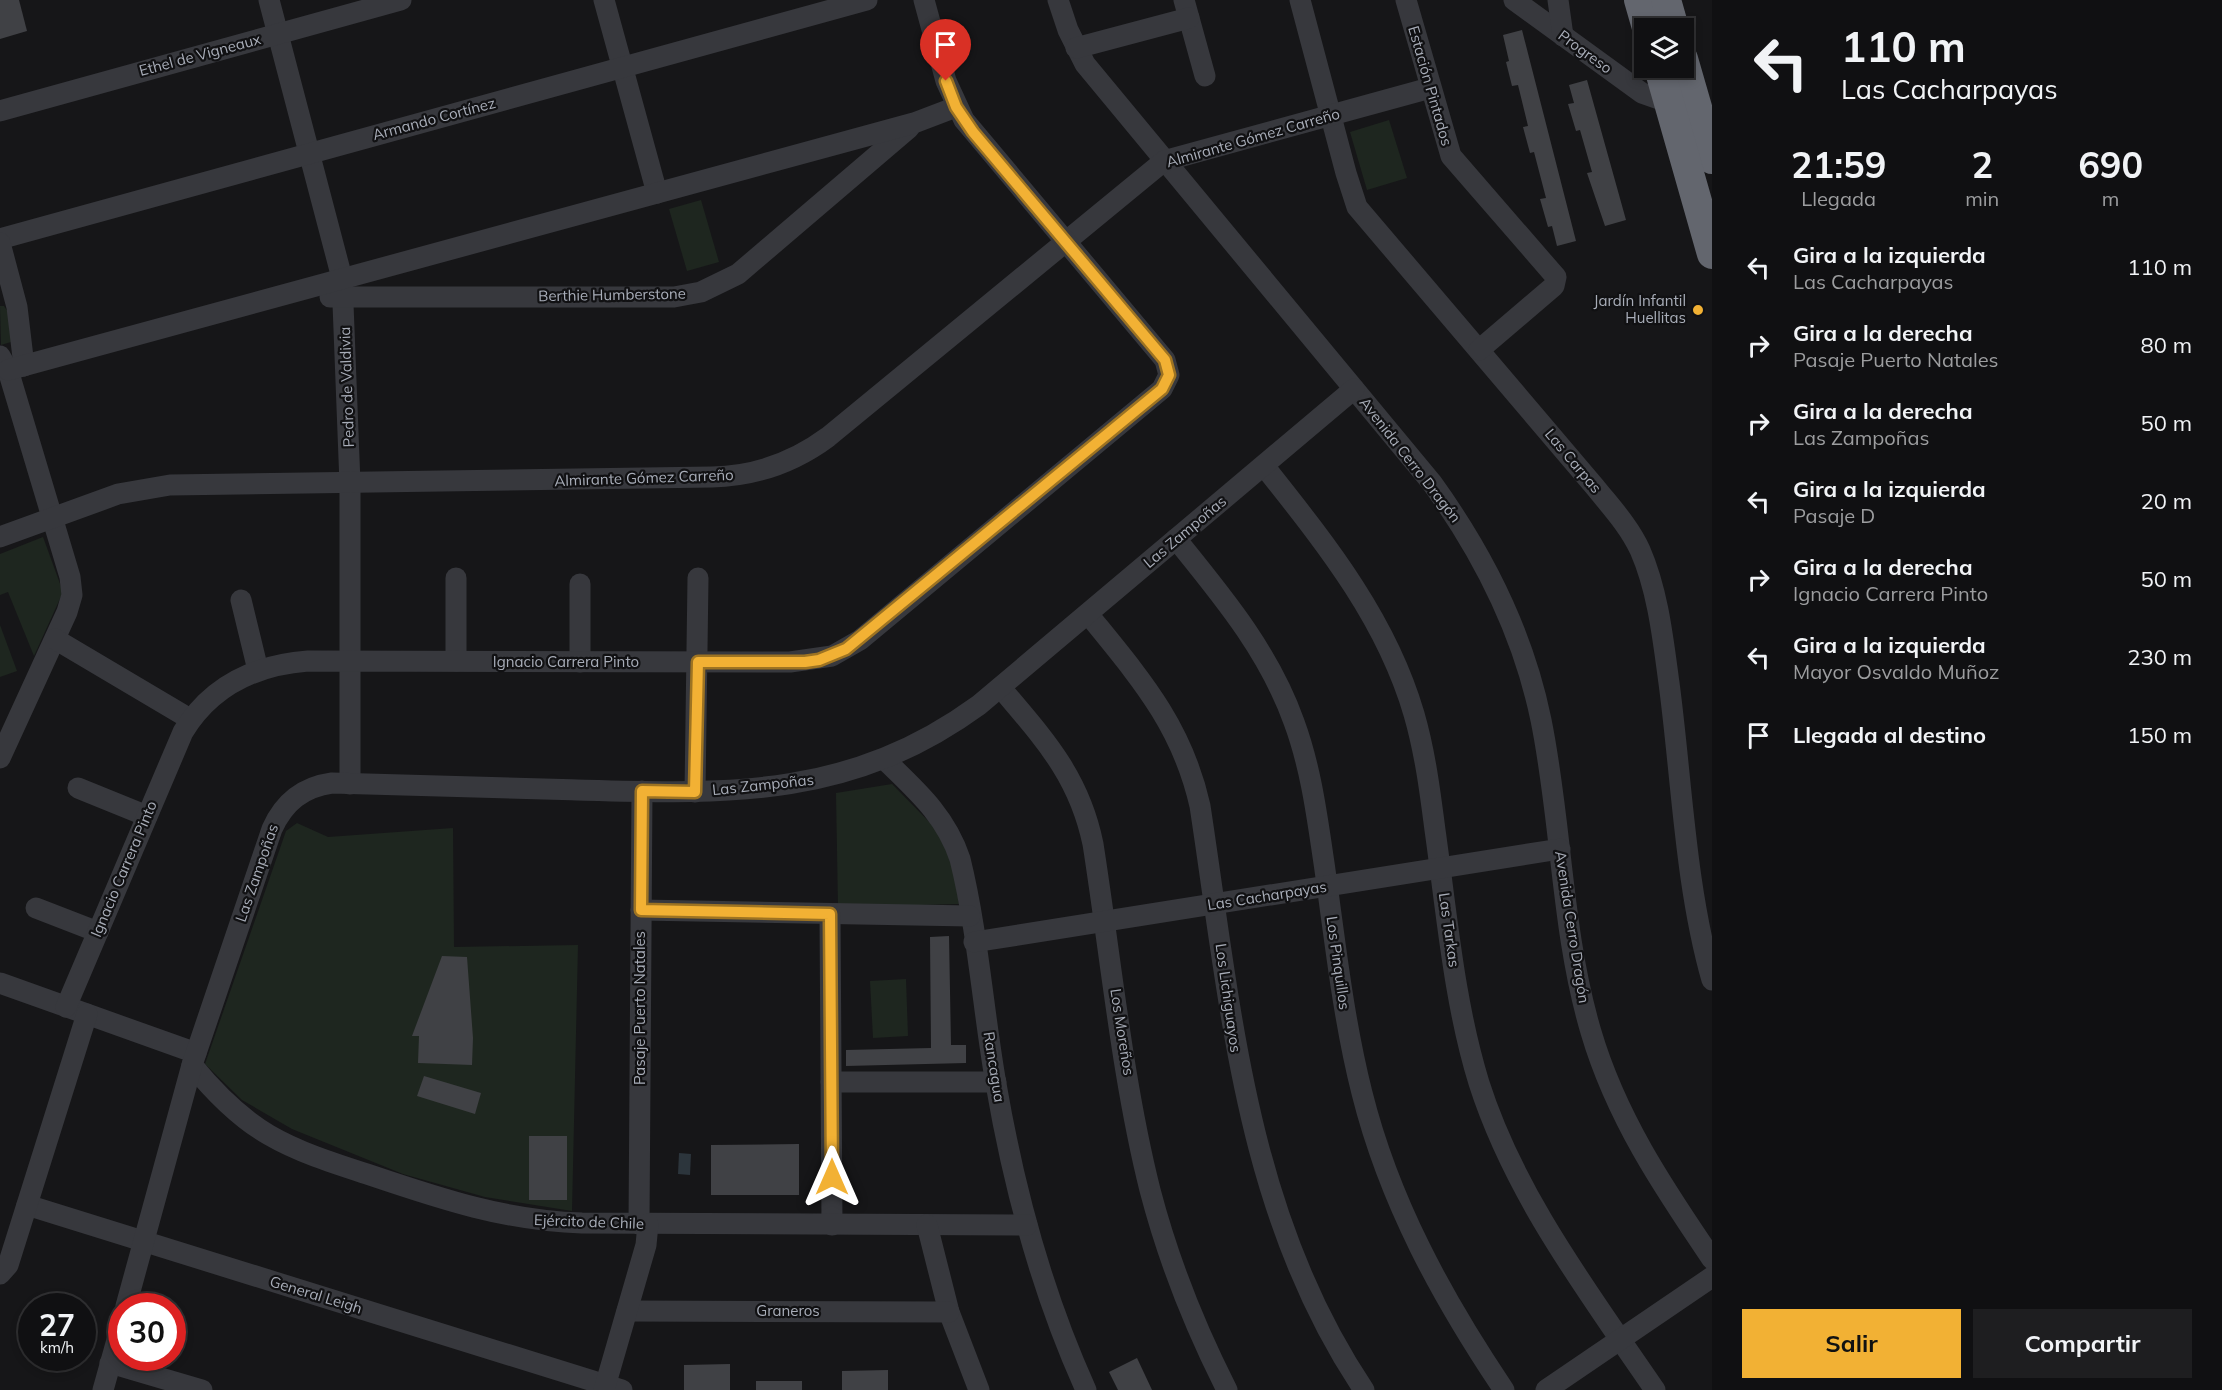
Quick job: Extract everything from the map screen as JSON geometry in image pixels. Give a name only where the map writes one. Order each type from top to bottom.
[{"type":"highway","points":[[1639,0],[1644,18]]},
{"type":"highway","points":[[1666,0],[1671,18]]},
{"type":"highway","points":[[1667,78],[1681,97],[1712,159]]},
{"type":"highway","points":[[1682,78],[1681,97],[1706,211],[1712,254]]},
{"type":"street","name":"Pedro de Valdivia","points":[[269,0],[343,286],[350,484],[350,784]]},
{"type":"street","name":"Ethel de Vigneaux","points":[[0,111],[401,0]]},
{"type":"street","points":[[604,0],[657,193]]},
{"type":"street","name":"Armando Cortínez","points":[[0,241],[867,0]]},
{"type":"street","points":[[924,0],[946,81],[956,107],[973,132],[1065,242]]},
{"type":"street","name":"Avenida Cerro Dragón","points":[[1058,0],[1076,48],[1096,79],[1354,389],[1448,506],[1479,554],[1501,596],[1524,656],[1540,718],[1580,985],[1600,1060],[1622,1113],[1648,1163],[1712,1259]]},
{"type":"street","name":"Las Carpas","points":[[1300,0],[1330,116],[1357,207],[1618,515],[1640,552],[1653,587],[1665,651],[1697,911],[1712,980]]},
{"type":"street","name":"Estación Pintados","points":[[1406,0],[1451,156],[1556,277],[1554,286],[1479,350]]},
{"type":"street","name":"Progreso","points":[[1514,0],[1642,93],[1681,97]]},
{"type":"street","points":[[1558,0],[1563,36]]},
{"type":"street","points":[[1076,48],[1186,9],[1205,76]]},
{"type":"street","name":"Almirante Gómez Carreño","points":[[0,537],[118,494],[170,485],[731,477],[768,469],[800,456],[828,437],[1164,160],[1430,88]]},
{"type":"street","name":"Berthie Humberstone","points":[[10,364],[343,286],[657,193],[914,123],[956,107]]},
{"type":"street","name":"Berthie Humberstone","points":[[343,286],[674,297],[701,292],[738,274],[914,123]]},
{"type":"street","points":[[0,241],[6,292],[20,325],[10,364],[50,518],[70,578],[72,595],[55,639],[0,758]]},
{"type":"street","name":"Ignacio Carrera Pinto","points":[[66,1006],[190,719],[220,690],[258,670],[290,662],[350,661],[805,662],[819,660],[846,649],[1162,389],[1169,375],[1165,360],[1065,242]]},
{"type":"street","name":"Las Zampoñas","points":[[130,1293],[194,1059],[277,817],[294,798],[312,788],[350,784],[723,792],[791,785],[855,770],[885,760],[934,736],[1000,688],[1354,389]]},
{"type":"street","name":"Las Tarkas","points":[[1263,466],[1340,563],[1369,610],[1395,661],[1421,740],[1464,1026],[1489,1111],[1511,1162],[1545,1224],[1655,1390]]},
{"type":"street","name":"Los Pinquillos","points":[[1176,539],[1244,624],[1284,698],[1309,769],[1352,1048],[1363,1096],[1383,1161],[1429,1268],[1473,1344],[1504,1390]]},
{"type":"street","points":[[456,578],[456,662]]},
{"type":"street","points":[[695,792],[698,578]]},
{"type":"street","points":[[580,584],[580,662]]},
{"type":"street","points":[[241,600],[258,670]]},
{"type":"street","name":"Los Lichiguayos","points":[[1088,614],[1148,688],[1181,745],[1200,806],[1240,1074],[1263,1169],[1302,1273],[1332,1334],[1364,1390]]},
{"type":"street","points":[[55,639],[190,719]]},
{"type":"street","name":"Los Moreños","points":[[1000,688],[1049,744],[1077,790],[1089,826],[1133,1106],[1150,1191],[1196,1324],[1227,1390]]},
{"type":"street","name":"Rancagua","points":[[885,760],[929,803],[948,829],[960,858],[996,1082],[1027,1225],[1049,1297],[1086,1390]]},
{"type":"street","points":[[78,788],[147,816]]},
{"type":"street","name":"Pasaje Puerto Natales","points":[[610,1388],[627,1311],[646,1245],[643,1224],[642,791]]},
{"type":"street","name":"Las Cacharpayas","points":[[974,942],[1560,849]]},
{"type":"street","points":[[36,908],[98,932]]},
{"type":"street","points":[[641,910],[970,916]]},
{"type":"street","points":[[830,914],[832,1225]]},
{"type":"street","name":"Ejército de Chile","points":[[0,983],[87,1014],[194,1059],[221,1098],[247,1121],[269,1135],[315,1157],[491,1213],[537,1221],[643,1224],[1027,1225]]},
{"type":"street","points":[[0,1274],[8,1265],[87,1014]]},
{"type":"street","points":[[831,1082],[996,1082]]},
{"type":"street","name":"General Leigh","points":[[27,1205],[610,1388]]},
{"type":"street","points":[[927,1225],[949,1312],[979,1390]]},
{"type":"street","points":[[1546,1390],[1712,1277]]},
{"type":"street","name":"Graneros","points":[[627,1311],[949,1312]]},
{"type":"street","points":[[103,1390],[108,1371]]},
{"type":"street","points":[[137,1371],[202,1390]]},
{"type":"shaded area","points":[[1389,120],[1407,178],[1367,190],[1350,132]]},
{"type":"shaded area","points":[[701,200],[719,262],[687,271],[669,209]]},
{"type":"shaded area","points":[[0,306],[4,306],[12,318],[11,342],[1,345]]},
{"type":"shaded area","points":[[43,537],[63,592],[34,656],[8,592],[0,595],[0,554]]},
{"type":"shaded area","points":[[0,625],[17,671],[0,677]]},
{"type":"shaded area","points":[[892,784],[938,831],[954,870],[959,904],[838,907],[836,793]]},
{"type":"shaded area","points":[[297,823],[328,837],[453,828],[454,947],[578,945],[572,1211],[485,1197],[403,1174],[292,1129],[242,1100],[205,1064],[286,831]]},
{"type":"shaded area","points":[[906,979],[908,1036],[873,1038],[870,981]]},
{"type":"shaded area","points":[[679,1153],[691,1154],[690,1175],[678,1174]]},
{"type":"building","points":[[0,0],[19,0],[27,31],[0,39]]},
{"type":"building","points":[[1522,30],[1576,241],[1557,246],[1552,226],[1548,227],[1540,199],[1546,198],[1534,152],[1530,153],[1523,127],[1528,126],[1518,85],[1512,86],[1506,62],[1509,61],[1503,35]]},
{"type":"building","points":[[1587,80],[1626,220],[1605,226],[1587,173],[1592,172],[1580,130],[1576,131],[1568,104],[1574,103],[1569,85]]},
{"type":"building","points":[[949,936],[951,1045],[966,1045],[966,1063],[846,1066],[846,1050],[931,1048],[930,937]]},
{"type":"building","points":[[442,956],[467,957],[473,1038],[472,1065],[418,1063],[419,1036],[412,1036]]},
{"type":"building","points":[[424,1076],[481,1093],[475,1114],[417,1096]]},
{"type":"building","points":[[529,1136],[567,1136],[567,1200],[529,1200]]},
{"type":"building","points":[[799,1144],[799,1195],[711,1195],[711,1145]]},
{"type":"building","points":[[1137,1358],[1152,1390],[1118,1390],[1109,1372]]},
{"type":"building","points":[[730,1364],[730,1390],[684,1390],[684,1365]]},
{"type":"building","points":[[888,1370],[888,1390],[842,1390],[842,1371]]},
{"type":"building","points":[[756,1381],[802,1381],[802,1390],[756,1390]]},
{"type":"place","name":"Jardín Infantil Huellitas","points":[[1698,310]]},
{"type":"route","points":[[832,1177],[830,914],[641,910],[642,791],[695,792],[698,662],[805,662],[832,656],[846,649],[860,640],[1162,389],[1169,375],[1165,360],[973,132],[956,107],[946,81]]}]
